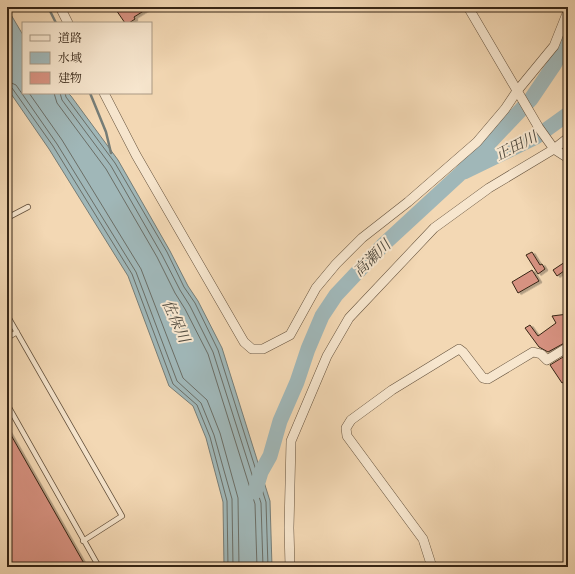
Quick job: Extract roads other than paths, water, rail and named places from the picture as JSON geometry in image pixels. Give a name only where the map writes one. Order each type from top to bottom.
[{"type":"street","points":[[60,7],[68,22]]},
{"type":"street","points":[[468,7],[539,128],[554,149],[568,158]]},
{"type":"street","points":[[105,94],[136,155],[244,342],[252,350],[263,349],[290,335],[316,288],[336,264],[362,238],[408,202],[477,142],[554,46],[568,11]]},
{"type":"street","points":[[290,567],[289,528],[291,441],[327,356],[349,318],[434,228],[489,188],[554,149],[568,138]]},
{"type":"street","points":[[432,567],[423,539],[347,436],[346,428],[351,420],[392,390],[459,349],[483,378],[488,379],[533,352],[540,354],[547,360],[568,347]]},
{"type":"lane","points":[[7,218],[28,207]]},
{"type":"lane","points":[[7,315],[122,516],[83,541]]},
{"type":"lane","points":[[7,338],[17,332]]},
{"type":"lane","points":[[7,404],[99,567]]},
{"type":"water","name":"佐保川","points":[[7,8],[22,33],[22,94],[69,94],[71,96],[118,160],[170,251],[188,286],[198,301],[222,348],[270,501],[272,567],[224,567],[223,502],[206,438],[193,406],[169,386],[128,276],[49,149],[7,88]]},
{"type":"waterway","points":[[48,7],[56,22]]},
{"type":"waterway","name":"高瀬川","points":[[255,492],[261,472],[270,456],[280,421],[297,382],[308,349],[322,316],[336,295],[384,244],[461,173],[531,99],[554,65],[568,40]]},
{"type":"waterway","points":[[90,94],[106,132],[111,153]]},
{"type":"waterway","name":"正田川","points":[[464,172],[536,137],[568,114]]}]
